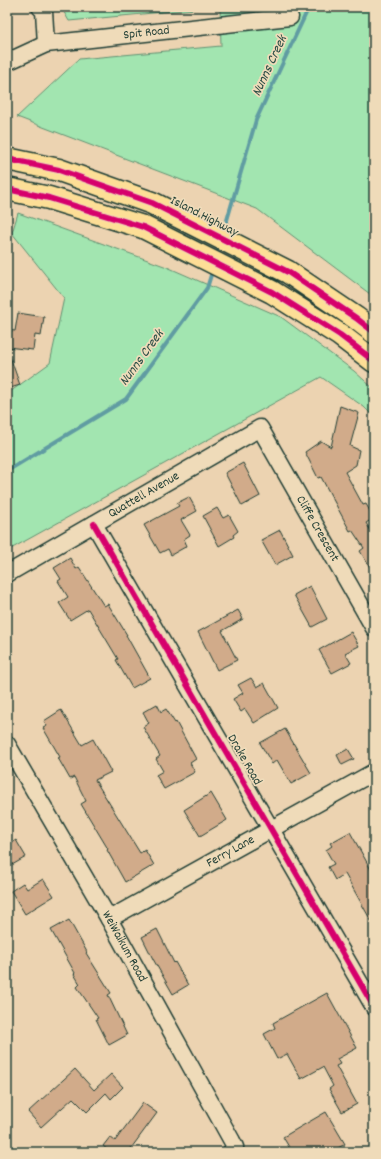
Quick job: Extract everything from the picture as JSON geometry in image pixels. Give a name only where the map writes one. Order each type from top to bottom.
[{"type":"main road","points":[[7,146],[59,170]]},
{"type":"main road","name":"Island Highway","points":[[7,159],[59,170],[152,203],[281,268],[356,318],[374,332]]},
{"type":"main road","points":[[7,189],[49,198],[143,227],[272,292],[340,335],[374,361]]},
{"type":"street","points":[[40,7],[44,11],[46,44]]},
{"type":"street","name":"Spit Road","points":[[7,62],[46,44],[290,17]]},
{"type":"street","name":"Quattell Avenue","points":[[7,574],[260,428]]},
{"type":"street","name":"Cliffe Crescent","points":[[260,428],[374,628]]},
{"type":"street","name":"Drake Road","points":[[94,524],[374,1007]]},
{"type":"street","name":"WeiWaikum Road","points":[[7,744],[109,919],[235,1147],[231,1152]]},
{"type":"street","name":"Ferry Lane","points":[[109,919],[374,772]]},
{"type":"green space","points":[[61,7],[216,7],[69,21]]},
{"type":"green space","points":[[220,7],[374,7],[374,297],[257,209],[17,117],[79,59],[221,46]]},
{"type":"green space","points":[[18,213],[167,267],[281,317],[354,371],[374,389],[374,417],[364,407],[321,377],[7,551],[7,394],[50,363],[64,298],[12,233]]},
{"type":"building","points":[[18,313],[44,317],[41,336],[35,335],[33,350],[7,347],[7,330],[15,331]]},
{"type":"building","points":[[7,354],[9,354],[20,385],[7,389]]},
{"type":"building","points":[[340,406],[359,413],[350,446],[359,450],[356,465],[345,472],[363,505],[366,504],[374,518],[366,523],[374,536],[374,574],[360,551],[364,548],[352,530],[350,531],[321,477],[318,478],[305,452],[321,441],[331,447]]},
{"type":"building","points":[[243,463],[260,496],[242,506],[225,473]]},
{"type":"building","points":[[189,497],[197,511],[181,520],[190,535],[184,539],[187,546],[171,555],[168,549],[160,553],[144,525],[179,506],[177,503]]},
{"type":"building","points":[[217,508],[223,518],[229,515],[238,531],[233,535],[234,537],[219,546],[203,516]]},
{"type":"building","points":[[280,530],[293,555],[275,565],[261,540]]},
{"type":"building","points":[[70,558],[76,569],[79,567],[104,606],[108,604],[127,635],[150,678],[132,688],[116,660],[118,659],[88,609],[70,620],[59,603],[68,597],[58,581],[61,579],[54,568]]},
{"type":"building","points":[[310,586],[327,619],[312,627],[294,595]]},
{"type":"building","points":[[238,610],[243,619],[222,631],[237,660],[217,670],[198,632]]},
{"type":"building","points":[[351,632],[359,646],[345,653],[351,663],[332,673],[319,650]]},
{"type":"building","points":[[251,678],[257,687],[264,683],[278,708],[254,723],[245,709],[241,712],[233,699],[243,693],[238,685]]},
{"type":"building","points":[[157,704],[161,712],[166,709],[175,723],[176,722],[196,759],[190,763],[195,772],[164,789],[156,775],[163,771],[156,759],[160,756],[143,727],[149,723],[143,712]]},
{"type":"building","points":[[61,710],[82,745],[93,739],[111,772],[95,780],[140,853],[145,850],[154,865],[125,882],[107,850],[108,849],[81,804],[86,801],[74,777],[70,779],[58,758],[60,757],[43,728],[47,726],[44,721]]},
{"type":"building","points":[[285,729],[311,773],[291,784],[277,760],[272,764],[260,743]]},
{"type":"building","points":[[348,749],[354,759],[342,765],[337,755]]},
{"type":"building","points":[[211,793],[227,820],[200,836],[184,810]]},
{"type":"building","points":[[350,832],[374,875],[374,926],[345,874],[335,880],[328,867],[334,864],[326,850],[332,846],[330,843]]},
{"type":"building","points":[[16,840],[26,857],[12,865],[7,856],[7,846]]},
{"type":"building","points":[[43,879],[54,896],[25,914],[11,891],[23,883],[27,889]]},
{"type":"building","points":[[69,920],[87,952],[86,953],[111,993],[108,995],[127,1035],[109,1045],[96,1019],[98,1018],[77,987],[80,984],[74,974],[75,973],[51,930]]},
{"type":"building","points":[[157,929],[174,963],[175,962],[188,985],[173,994],[142,937]]},
{"type":"building","points":[[327,993],[357,1048],[337,1059],[340,1064],[336,1066],[357,1104],[342,1112],[329,1089],[333,1086],[323,1067],[301,1079],[287,1054],[277,1059],[264,1034],[275,1028],[273,1023]]},
{"type":"building","points":[[75,1069],[94,1090],[111,1074],[123,1087],[111,1099],[106,1093],[87,1112],[73,1098],[41,1127],[28,1112]]},
{"type":"building","points":[[143,1103],[157,1113],[129,1151],[130,1152],[106,1152],[108,1150],[103,1146],[110,1137],[115,1141]]},
{"type":"building","points":[[326,1112],[345,1144],[331,1152],[292,1152],[283,1137]]},
{"type":"waterway","name":"Nunns Creek","points":[[225,227],[256,120],[309,7]]},
{"type":"waterway","name":"Nunns Creek","points":[[7,471],[126,399],[207,288],[211,275]]},
{"type":"cycle path","points":[[7,159],[59,170],[152,203],[288,272],[374,332]]},
{"type":"cycle path","points":[[7,189],[49,198],[143,227],[272,292],[340,335],[374,361]]},
{"type":"cycle path","points":[[94,524],[374,1007]]}]
